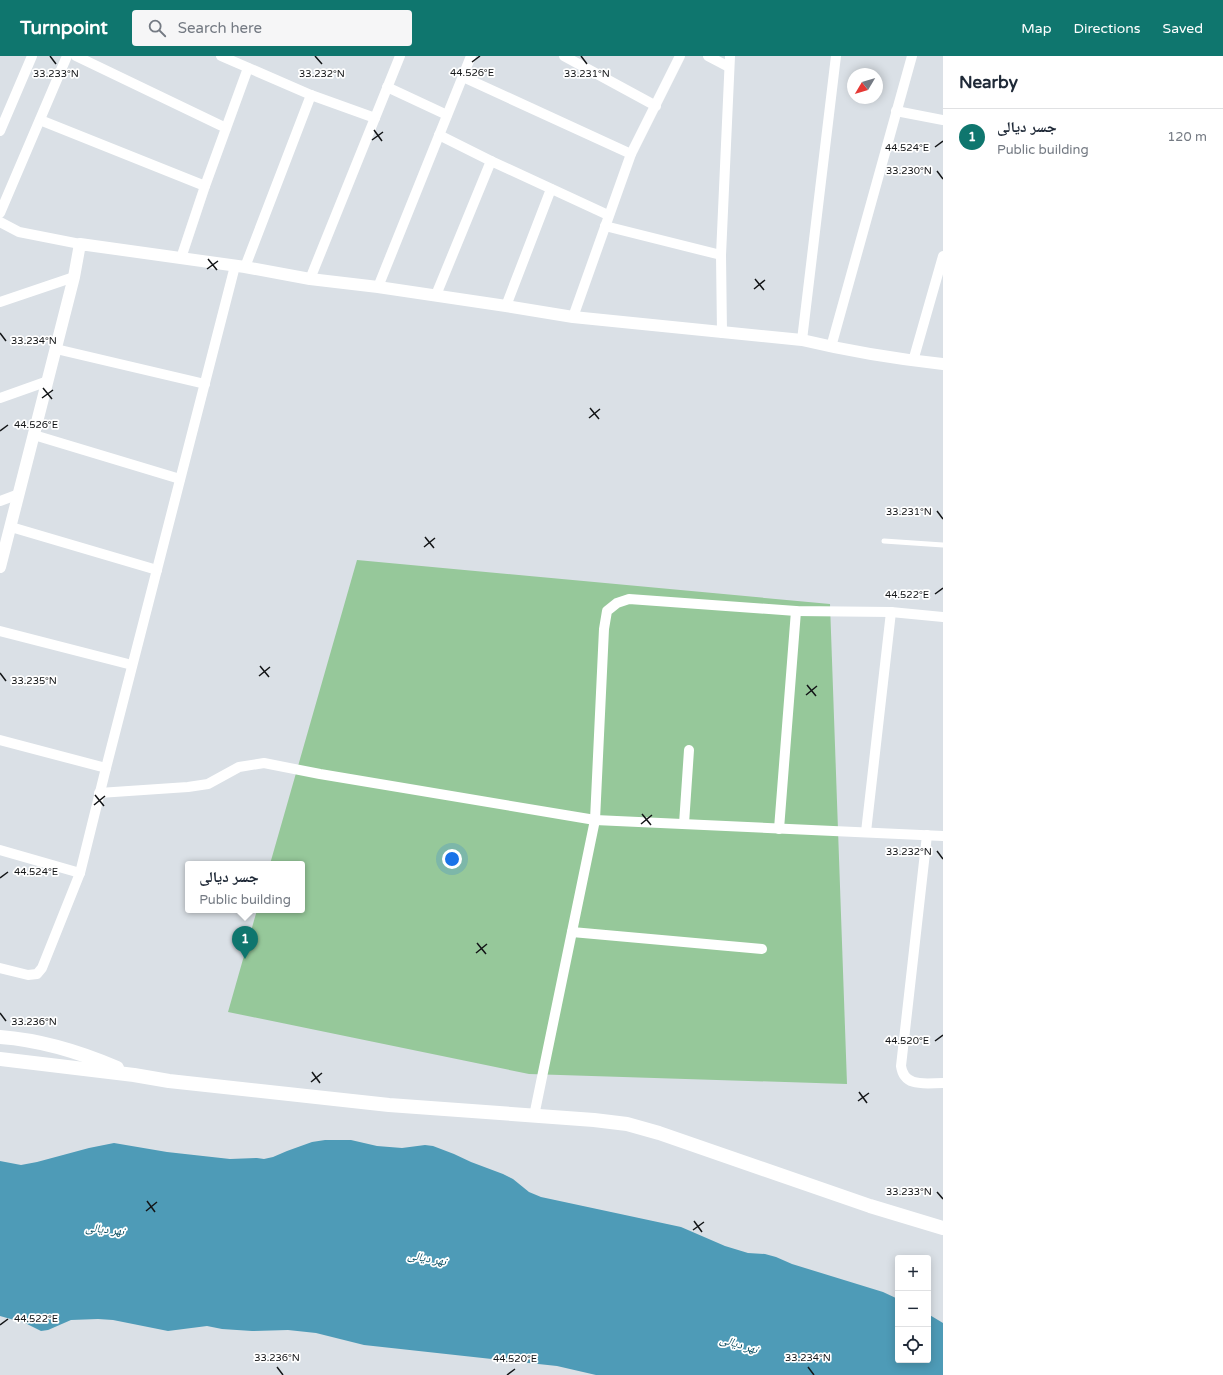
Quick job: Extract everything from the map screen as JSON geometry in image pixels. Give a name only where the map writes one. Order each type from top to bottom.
[{"type":"main road","points":[[0,1037],[30,1040],[57,1047],[90,1057],[134,1076]]},
{"type":"main road","points":[[0,1059],[169,1081],[389,1105],[610,1122],[643,1128],[870,1206],[943,1228]]},
{"type":"street","points":[[0,131],[32,56]]},
{"type":"street","points":[[0,213],[67,56]]},
{"type":"street","points":[[76,56],[226,128]]},
{"type":"street","points":[[221,56],[311,95],[375,118]]},
{"type":"street","points":[[378,287],[471,56]]},
{"type":"street","points":[[564,56],[656,106]]},
{"type":"street","points":[[573,317],[630,154],[656,106],[680,56]]},
{"type":"street","points":[[708,56],[729,67]]},
{"type":"street","points":[[722,333],[721,255],[730,56]]},
{"type":"street","points":[[802,340],[836,56]]},
{"type":"street","points":[[831,347],[912,56]]},
{"type":"street","points":[[310,279],[375,118],[397,57]]},
{"type":"street","points":[[181,258],[205,186],[248,68]]},
{"type":"street","points":[[463,77],[630,154]]},
{"type":"street","points":[[387,87],[447,114]]},
{"type":"street","points":[[0,968],[28,975],[37,974],[42,968],[80,873],[205,384],[240,266],[311,95]]},
{"type":"street","points":[[896,111],[943,120]]},
{"type":"street","points":[[40,120],[205,186]]},
{"type":"street","points":[[439,135],[491,162],[608,214]]},
{"type":"street","points":[[436,295],[491,162]]},
{"type":"street","points":[[506,306],[551,189]]},
{"type":"street","points":[[0,222],[19,232],[80,244],[240,266],[310,279],[436,295],[573,317],[802,340],[831,347],[914,361],[943,364]]},
{"type":"street","points":[[604,226],[721,255]]},
{"type":"street","points":[[0,566],[74,277],[80,244]]},
{"type":"street","points":[[914,361],[943,256]]},
{"type":"street","points":[[0,302],[74,277]]},
{"type":"street","points":[[56,349],[205,384]]},
{"type":"street","points":[[0,398],[48,381]]},
{"type":"street","points":[[34,435],[180,479]]},
{"type":"street","points":[[0,501],[19,494]]},
{"type":"street","points":[[11,527],[157,570]]},
{"type":"street","points":[[534,1116],[596,820],[604,629],[607,610],[617,602],[629,599],[796,611],[891,612],[943,617]]},
{"type":"street","points":[[780,828],[796,611]]},
{"type":"street","points":[[866,832],[891,612]]},
{"type":"street","points":[[0,631],[132,665]]},
{"type":"street","points":[[0,740],[106,768]]},
{"type":"street","points":[[684,824],[689,750]]},
{"type":"street","points":[[99,794],[188,788],[208,784],[239,767],[264,763],[320,774],[596,820],[943,836]]},
{"type":"street","points":[[927,835],[901,1066],[902,1074],[907,1080],[916,1083],[943,1083]]},
{"type":"street","points":[[0,850],[80,873]]},
{"type":"street","points":[[572,932],[762,949]]},
{"type":"lane","points":[[884,541],[943,545]]},
{"type":"green space","points":[[357,560],[830,604],[847,1084],[529,1074],[228,1012],[256,913],[305,913],[305,861],[271,861]]},
{"type":"water","name":"نهر ديالى","points":[[325,1140],[351,1140],[377,1146],[402,1148],[425,1145],[433,1146],[503,1174],[513,1179],[529,1192],[541,1197],[681,1227],[725,1246],[748,1253],[765,1254],[776,1257],[792,1264],[883,1292],[895,1298],[895,1363],[931,1363],[931,1316],[943,1323],[943,1375],[596,1375],[557,1366],[364,1345],[316,1333],[288,1330],[252,1331],[222,1329],[207,1326],[168,1331],[113,1320],[98,1319],[71,1320],[48,1330],[41,1331],[25,1323],[0,1316],[0,1161],[21,1165],[114,1143],[167,1152],[230,1159],[264,1159],[312,1142]]},
{"type":"place","name":"جسر ديالى","points":[[245,959]]}]
